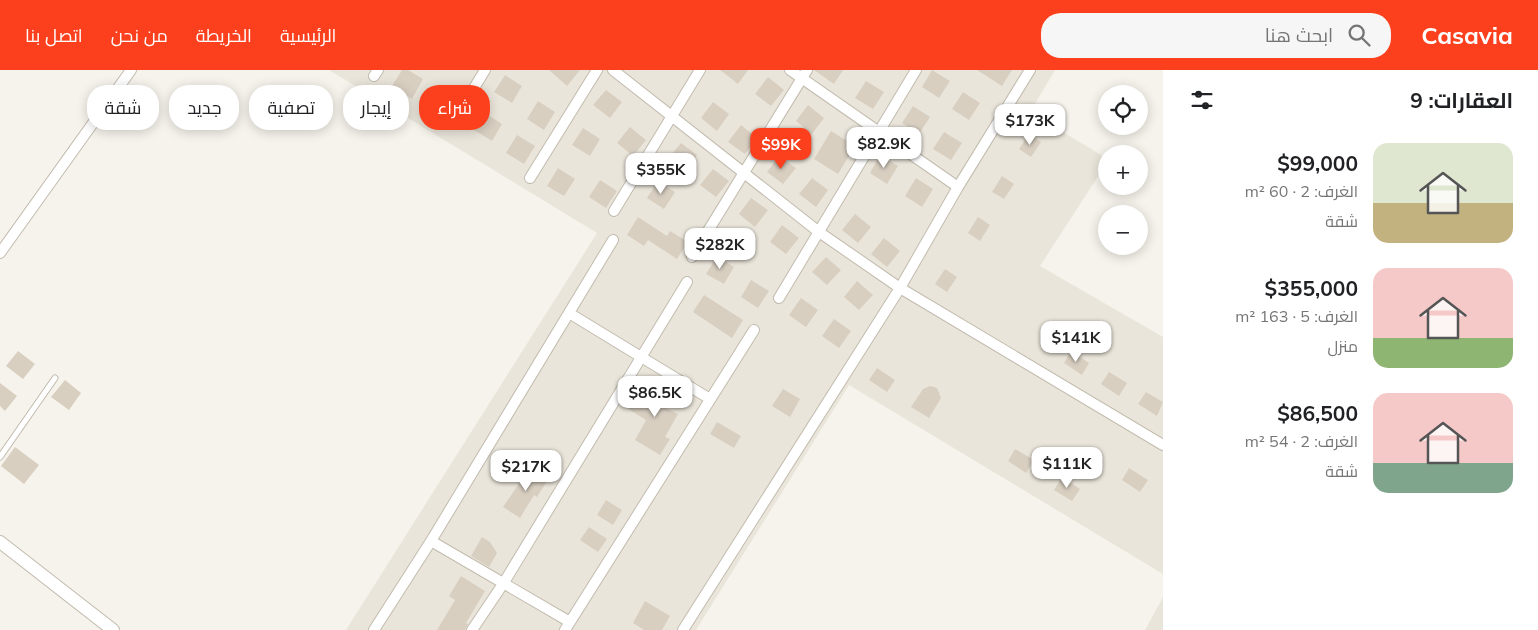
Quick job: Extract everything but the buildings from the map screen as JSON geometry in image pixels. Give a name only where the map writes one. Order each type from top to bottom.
[{"type":"street","points":[[0,254],[131,70]]},
{"type":"street","points":[[476,85],[485,70]]},
{"type":"street","points":[[530,178],[597,70]]},
{"type":"street","points":[[613,70],[819,232],[900,288],[1163,445]]},
{"type":"street","points":[[614,211],[700,70]]},
{"type":"street","points":[[790,70],[804,74],[879,132],[958,187]]},
{"type":"street","points":[[779,298],[916,70]]},
{"type":"street","points":[[683,630],[900,288],[958,187],[1030,70]]},
{"type":"street","points":[[692,258],[804,74]]},
{"type":"street","points":[[374,630],[431,541],[613,240]]},
{"type":"street","points":[[472,630],[503,584],[687,282]]},
{"type":"street","points":[[569,313],[710,399]]},
{"type":"street","points":[[431,541],[568,626],[754,330]]},
{"type":"street","points":[[0,542],[114,630]]},
{"type":"lane","points":[[0,457],[55,378]]},
{"type":"shaded area","points":[[329,70],[1055,70],[1030,112],[1098,153],[1098,176],[1040,266],[1163,337],[1163,574],[849,385],[696,630],[346,630],[597,233],[428,130],[490,130],[490,85],[419,85],[419,125],[409,119],[409,85],[354,85]]},
{"type":"shaded area","points":[[1163,597],[1163,630],[1145,630]]}]
